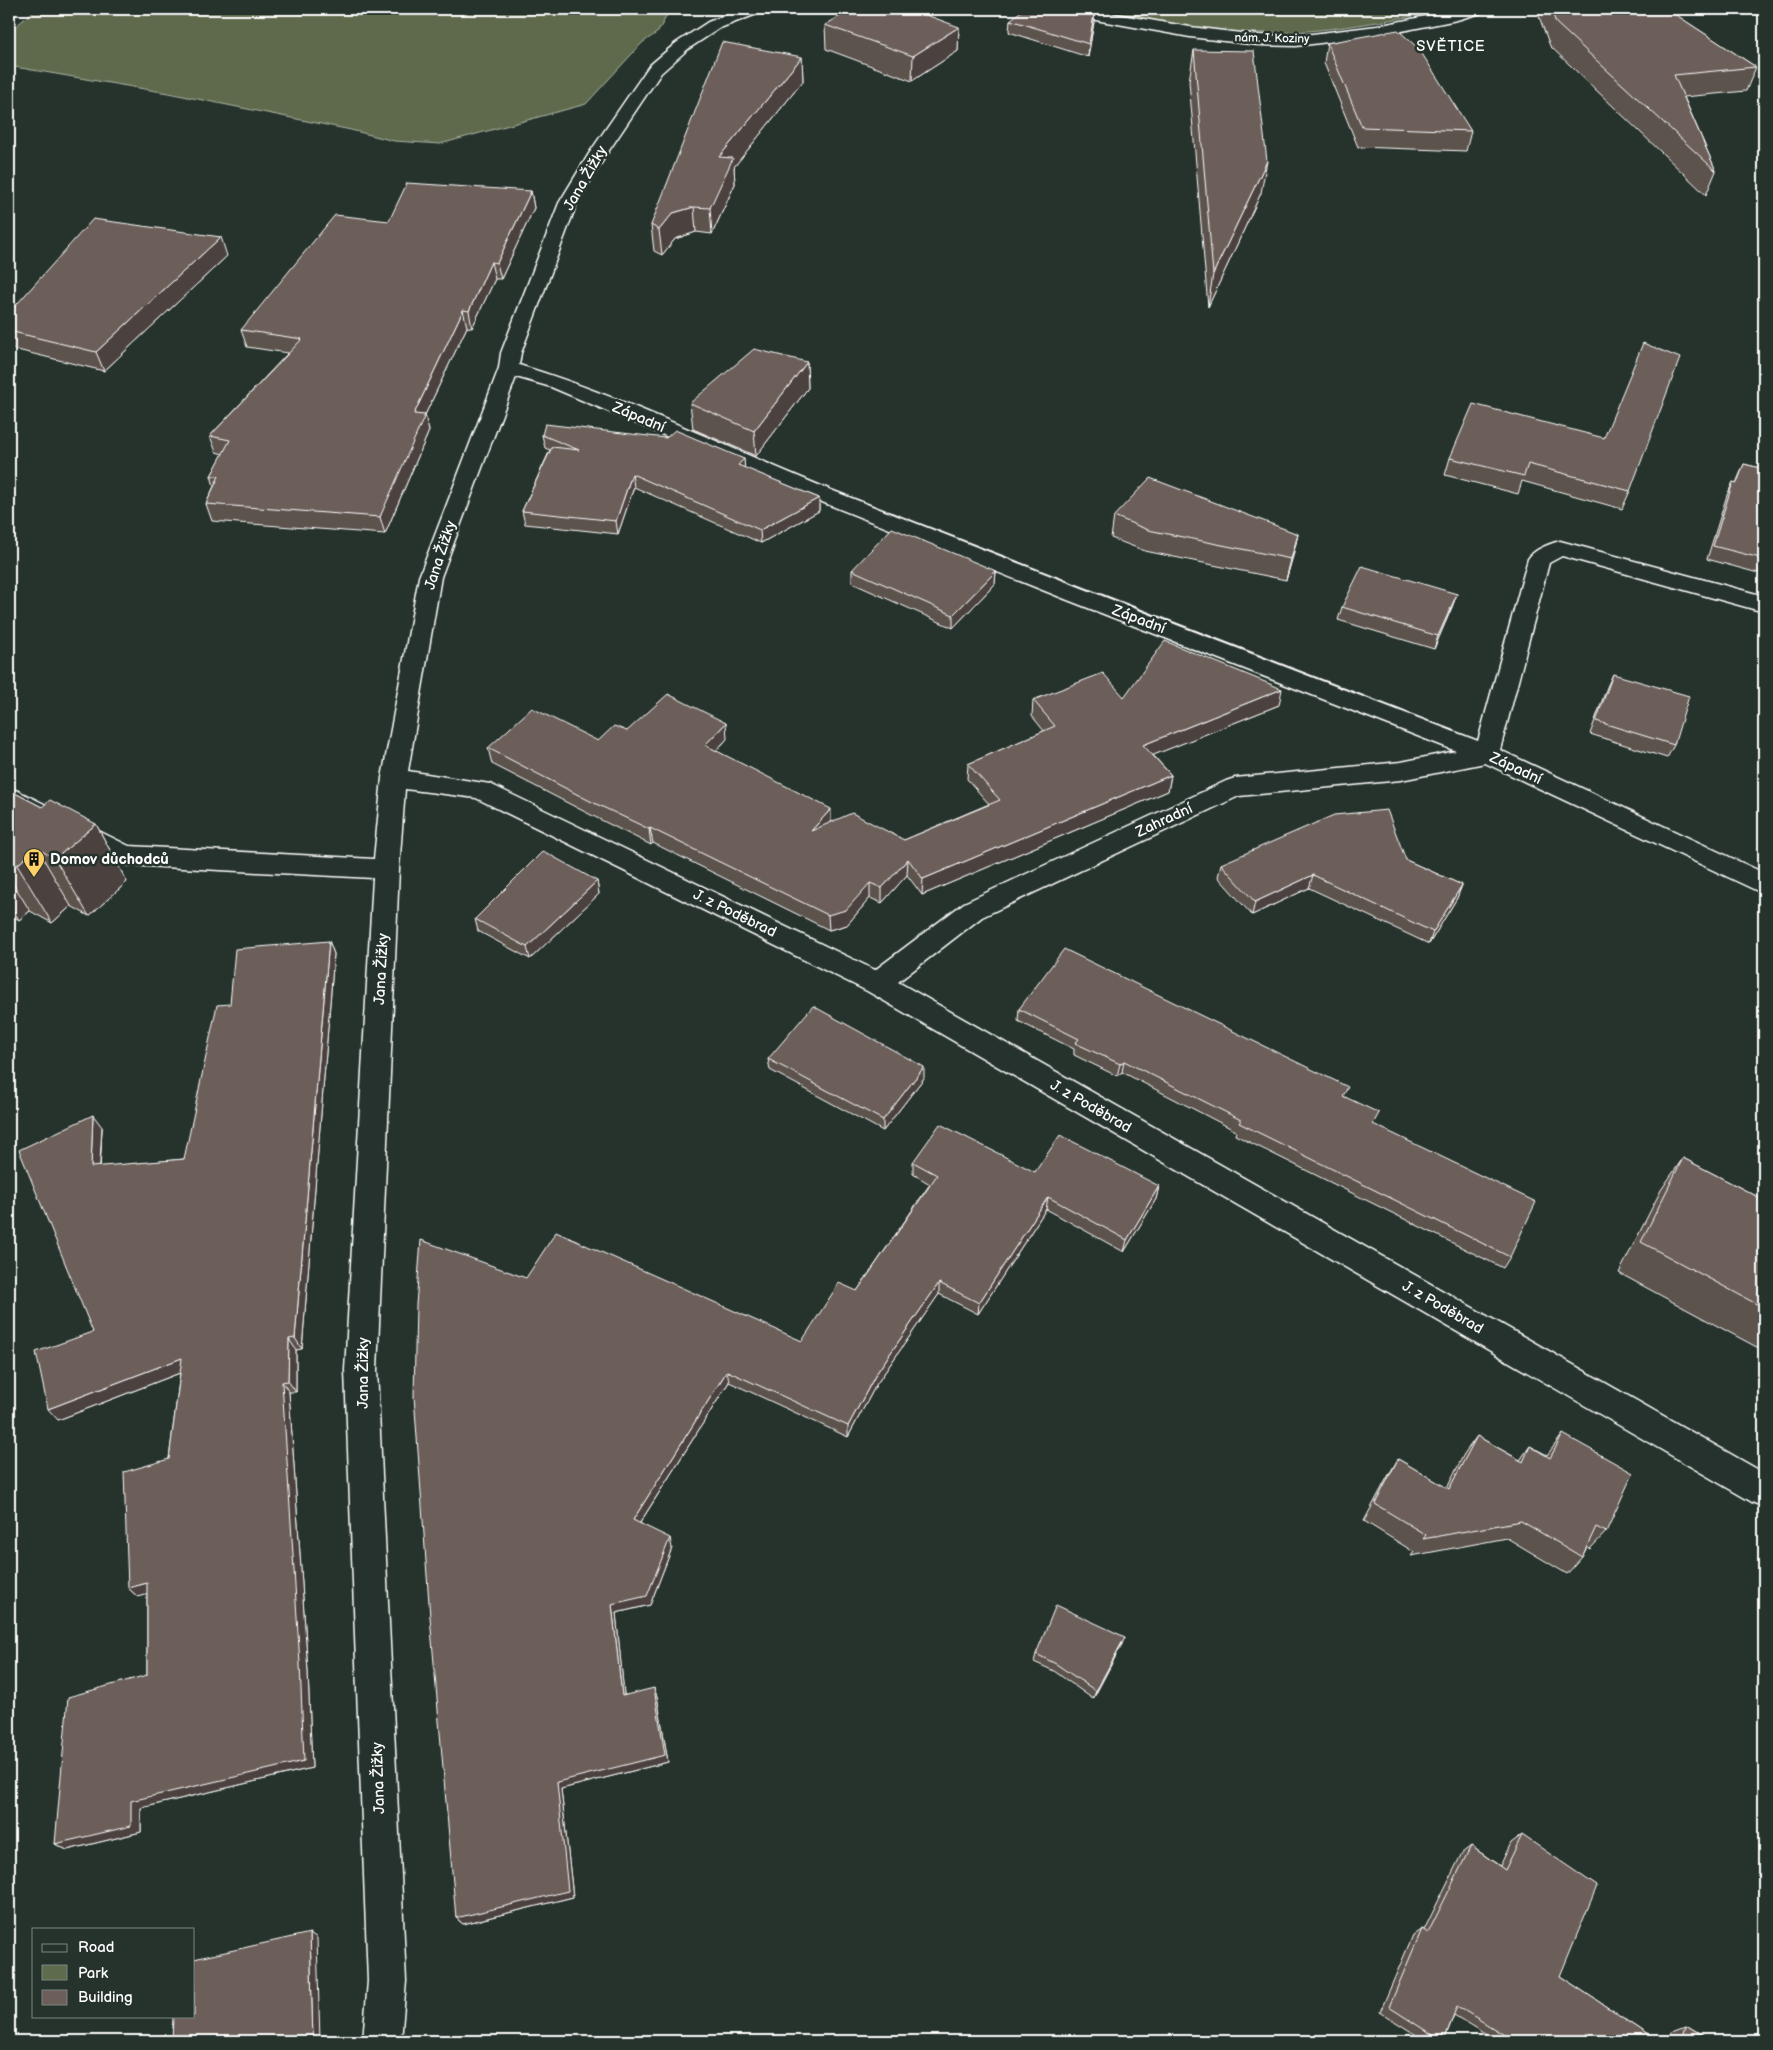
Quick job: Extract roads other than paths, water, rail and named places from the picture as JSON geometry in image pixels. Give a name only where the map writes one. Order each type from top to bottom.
[{"type":"street","name":"Jana Žižky","points":[[382,2041],[387,1981],[361,1370],[386,868],[394,778],[430,577],[509,368],[511,352],[573,194],[655,70],[710,18],[756,9]]},
{"type":"street","name":"nám. J. Koziny","points":[[1065,9],[1190,32],[1258,40],[1296,41],[1377,31],[1478,9]]},
{"type":"street","name":"Západní","points":[[509,368],[558,383],[962,549],[1487,754],[1764,884]]},
{"type":"street","points":[[1487,754],[1539,559],[1560,548],[1764,604]]},
{"type":"street","name":"Zahradní","points":[[877,983],[973,910],[1235,787],[1401,771],[1487,754]]},
{"type":"street","name":"J. z Poděbrad","points":[[394,778],[481,790],[877,983],[1764,1491]]},
{"type":"street","points":[[9,798],[125,855],[386,868]]},
{"type":"place","name":"Domov důchodců","points":[[34,878]]},
{"type":"district","name":"SVĚTICE","points":[[1451,46]]}]
